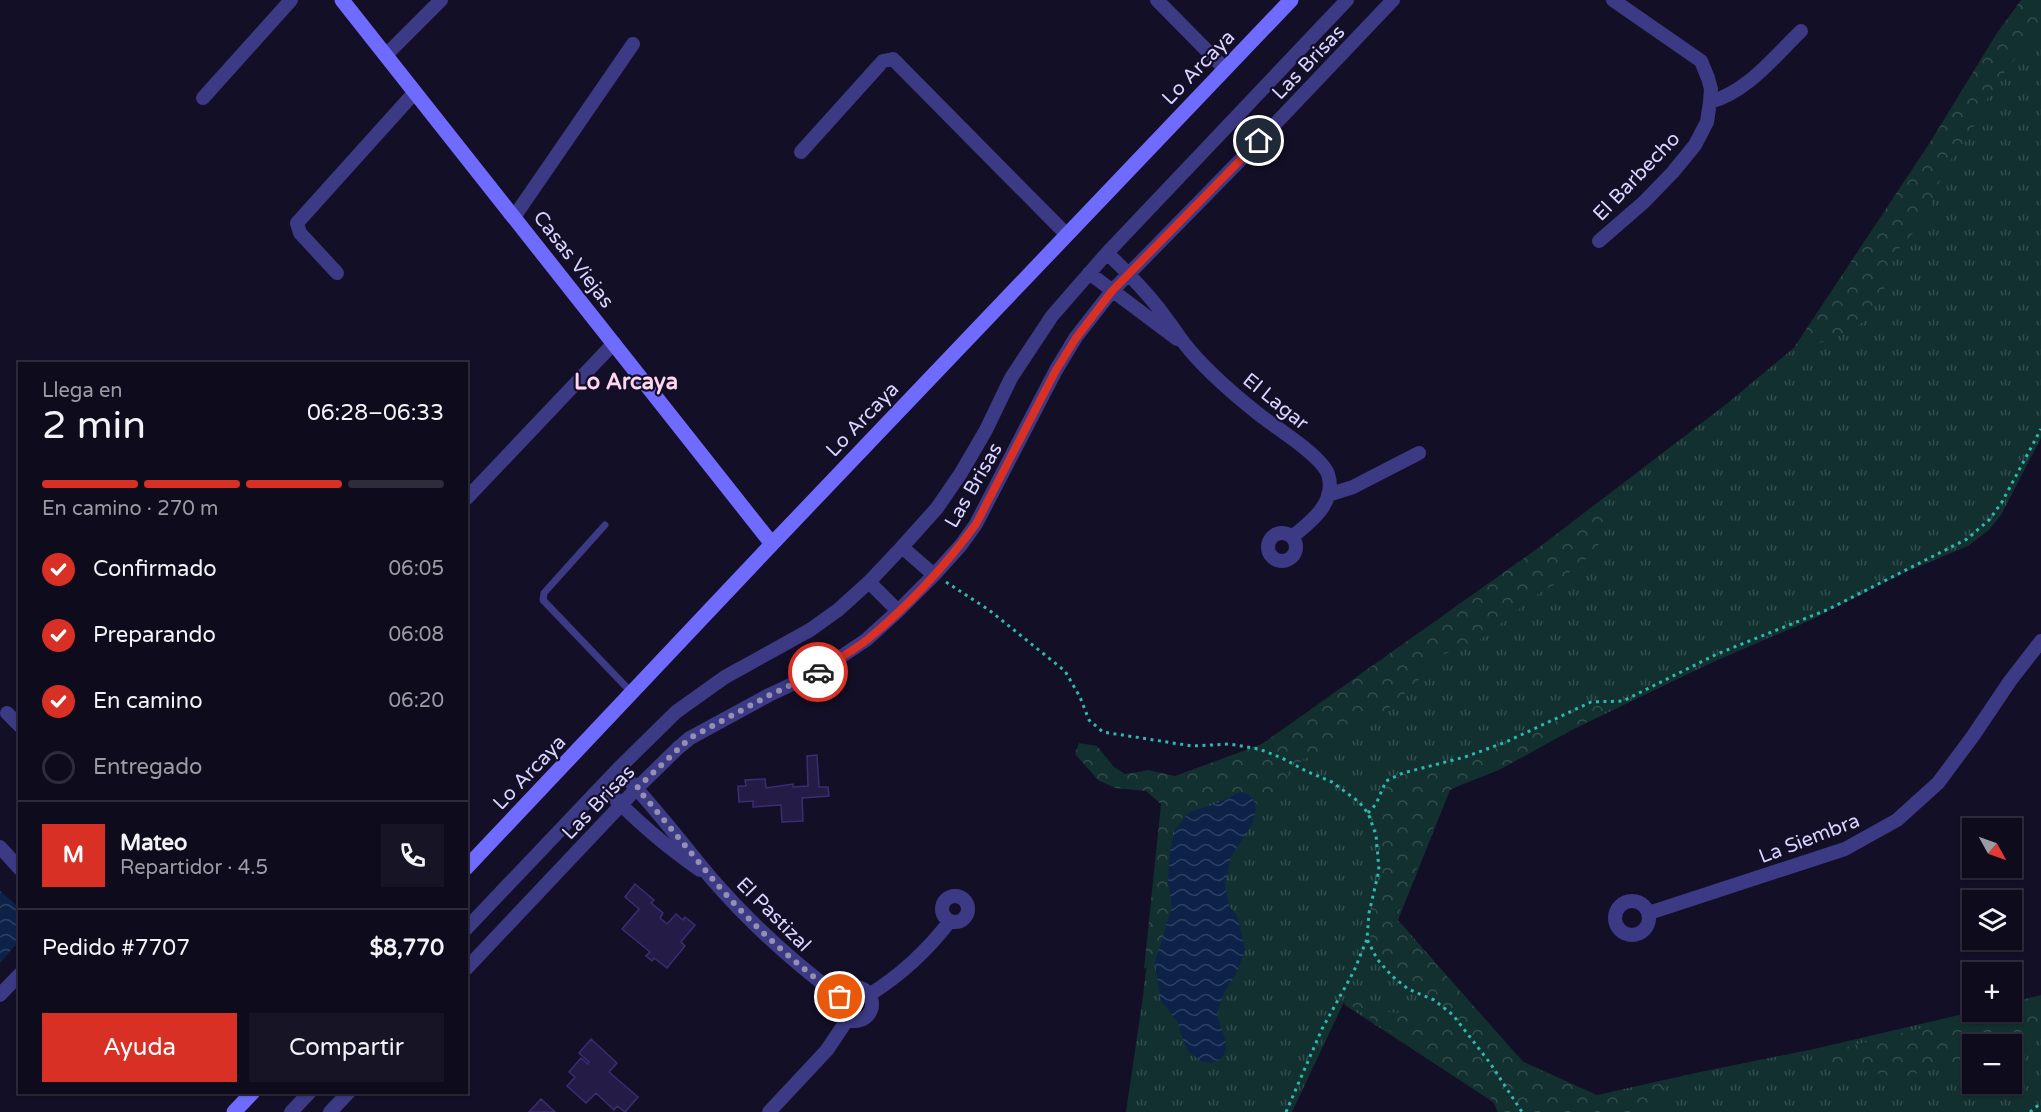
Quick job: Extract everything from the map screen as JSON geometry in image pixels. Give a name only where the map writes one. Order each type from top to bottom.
[{"type":"street","points":[[203,98],[291,0]]},
{"type":"street","name":"Casas Viejas","points":[[342,0],[772,544]]},
{"type":"street","points":[[386,55],[441,0]]},
{"type":"street","points":[[1157,0],[1225,69]]},
{"type":"street","name":"Lo Arcaya","points":[[468,866],[1291,0]]},
{"type":"street","name":"Las Brisas","points":[[468,927],[618,768],[676,712],[725,677],[810,630],[847,603],[869,582],[937,508],[986,430],[1011,378],[1052,316],[1107,253],[1347,0]]},
{"type":"street","name":"Las Brisas","points":[[468,967],[637,788],[690,738],[818,672],[866,640],[898,612],[934,575],[976,524],[1056,370],[1076,338],[1112,291],[1393,0]]},
{"type":"street","name":"El Barbecho","points":[[1599,241],[1644,202],[1695,145],[1707,122],[1711,89],[1701,61],[1613,0]]},
{"type":"street","points":[[1710,102],[1726,97],[1746,85],[1801,31]]},
{"type":"street","points":[[514,216],[633,44]]},
{"type":"street","points":[[801,152],[883,60],[893,59],[1066,235]]},
{"type":"street","points":[[338,273],[300,233],[297,223],[415,92]]},
{"type":"street","points":[[1107,253],[1129,274],[1168,320],[1184,344]]},
{"type":"street","points":[[1089,273],[1184,344]]},
{"type":"street","points":[[468,497],[614,343]]},
{"type":"street","name":"El Lagar","points":[[1184,344],[1245,403],[1322,463],[1329,476],[1328,495]]},
{"type":"street","points":[[1292,537],[1319,514],[1328,495],[1353,487],[1419,453]]},
{"type":"street","points":[[902,547],[934,575]]},
{"type":"street","points":[[869,582],[898,612]]},
{"type":"street","name":"La Siembra","points":[[1649,913],[1845,849],[1897,820],[1938,783],[2041,641]]},
{"type":"street","points":[[7,712],[18,724]]},
{"type":"street","points":[[618,768],[712,878]]},
{"type":"street","points":[[603,786],[621,805],[682,858],[712,878]]},
{"type":"street","points":[[0,847],[18,867]]},
{"type":"street","name":"El Pastizal","points":[[712,878],[802,969],[840,997]]},
{"type":"street","points":[[869,995],[911,965],[950,921]]},
{"type":"street","points":[[0,995],[18,976]]},
{"type":"street","points":[[856,987],[869,995],[872,1006],[868,1016],[858,1021],[847,1020],[843,1017],[838,1008],[840,997],[847,990],[856,987]]},
{"type":"street","points":[[769,1112],[827,1050],[847,1020]]},
{"type":"street","points":[[234,1112],[251,1094]]},
{"type":"street","points":[[291,1112],[308,1094]]},
{"type":"street","points":[[330,1112],[347,1094]]},
{"type":"lane","points":[[605,525],[544,593],[543,600],[633,694]]},
{"type":"path","points":[[1368,813],[1376,804],[1386,782],[1403,773],[1465,757],[1506,742],[1591,702],[1623,701],[1717,654],[1829,609],[1967,539],[1989,520],[2002,502],[2041,429]]},
{"type":"path","points":[[934,575],[989,610],[1065,671],[1080,697],[1089,720],[1103,732],[1192,746],[1230,744],[1259,749],[1332,782],[1359,802],[1368,813],[1376,835],[1379,870],[1369,913],[1367,939],[1354,971],[1322,1029],[1286,1112]]},
{"type":"path","points":[[1367,939],[1377,959],[1392,976],[1408,989],[1434,1000],[1453,1015],[1490,1063],[1522,1112]]},
{"type":"path","points":[[2030,1112],[2041,1103]]},
{"type":"green space","points":[[2021,0],[2041,0],[2041,35],[2018,55],[2004,73],[1987,99],[1968,138],[1944,168],[1929,210],[1922,223],[1897,251],[1886,285],[1871,313],[1863,322],[1848,332],[1823,342],[1795,346],[1929,144],[1997,33]]},
{"type":"green space","points":[[2041,0],[2041,438],[2001,515],[1989,530],[1968,546],[1906,572],[1811,620],[1713,662],[1450,790],[1398,920],[1522,1061],[1597,1095],[1814,1049],[1962,1014],[1962,1022],[2022,1022],[2022,1000],[2041,995],[2041,1112],[1498,1112],[1493,1102],[1345,1005],[1344,1002],[1292,1112],[1126,1112],[1143,996],[1166,799],[1262,745],[1536,550],[1729,402],[1796,346],[1864,244]]},
{"type":"green space","points":[[1604,498],[1603,534],[1595,552],[1477,642],[1433,658],[1424,674],[1395,704],[1345,731],[1328,751],[1304,759],[1289,772],[1285,792],[1274,806],[1260,809],[1250,795],[1239,792],[1198,808],[1182,818],[1171,838],[1168,855],[1167,879],[1170,911],[1154,960],[1144,969],[1161,804],[1146,791],[1115,788],[1098,780],[1075,754],[1079,743],[1097,746],[1114,767],[1125,774],[1148,770],[1175,776],[1262,744],[1534,551]]},
{"type":"green space","points":[[1621,703],[1499,770],[1448,790],[1396,920],[1526,1065],[1600,1097],[1668,1082],[1645,1112],[1500,1112],[1495,1101],[1346,1002],[1354,997],[1369,1000],[1388,1012],[1412,1014],[1425,1006],[1425,993],[1391,972],[1376,952],[1372,940],[1371,912],[1382,867],[1371,812],[1377,806],[1387,783],[1404,774],[1466,759],[1506,744],[1592,704]]},
{"type":"green space","points":[[2041,998],[2041,1036],[2022,1043],[2022,1034],[1962,1034],[1962,1062],[1900,1078],[1827,1064],[1811,1056],[1962,1018],[1962,1022],[2022,1022],[2022,1003]]},
{"type":"water","points":[[1241,792],[1253,799],[1256,809],[1252,824],[1231,857],[1225,884],[1229,906],[1237,916],[1245,950],[1237,972],[1223,995],[1217,1015],[1225,1039],[1226,1051],[1221,1059],[1212,1063],[1201,1061],[1189,1052],[1178,1023],[1160,999],[1155,962],[1172,907],[1168,880],[1170,852],[1175,829],[1190,812]]},
{"type":"water","points":[[0,891],[18,906],[18,942],[0,963]]},
{"type":"building","points":[[817,755],[819,787],[828,787],[829,796],[802,798],[803,821],[782,822],[781,805],[753,807],[753,801],[739,802],[738,786],[746,786],[745,780],[765,779],[766,788],[793,784],[793,787],[808,786],[807,756]]},
{"type":"building","points":[[635,884],[654,900],[651,903],[663,913],[660,918],[667,924],[676,914],[683,920],[685,917],[695,925],[681,942],[685,946],[667,968],[654,958],[652,961],[646,956],[650,952],[622,929],[639,909],[625,897]]},
{"type":"building","points":[[591,1039],[617,1063],[609,1072],[638,1097],[625,1112],[617,1106],[614,1110],[596,1093],[586,1103],[567,1086],[575,1077],[569,1072],[581,1058],[588,1064],[589,1062],[579,1053]]},
{"type":"building","points":[[541,1099],[555,1112],[529,1112]]},
{"type":"way so far","points":[[818,672],[690,738],[637,788],[712,878],[761,930],[802,969],[840,997]]},
{"type":"district","name":"Lo Arcaya","points":[[626,381]]},
{"type":"route","points":[[818,672],[866,640],[898,612],[961,545],[976,524],[1056,370],[1076,338],[1112,291],[1259,141]]}]
